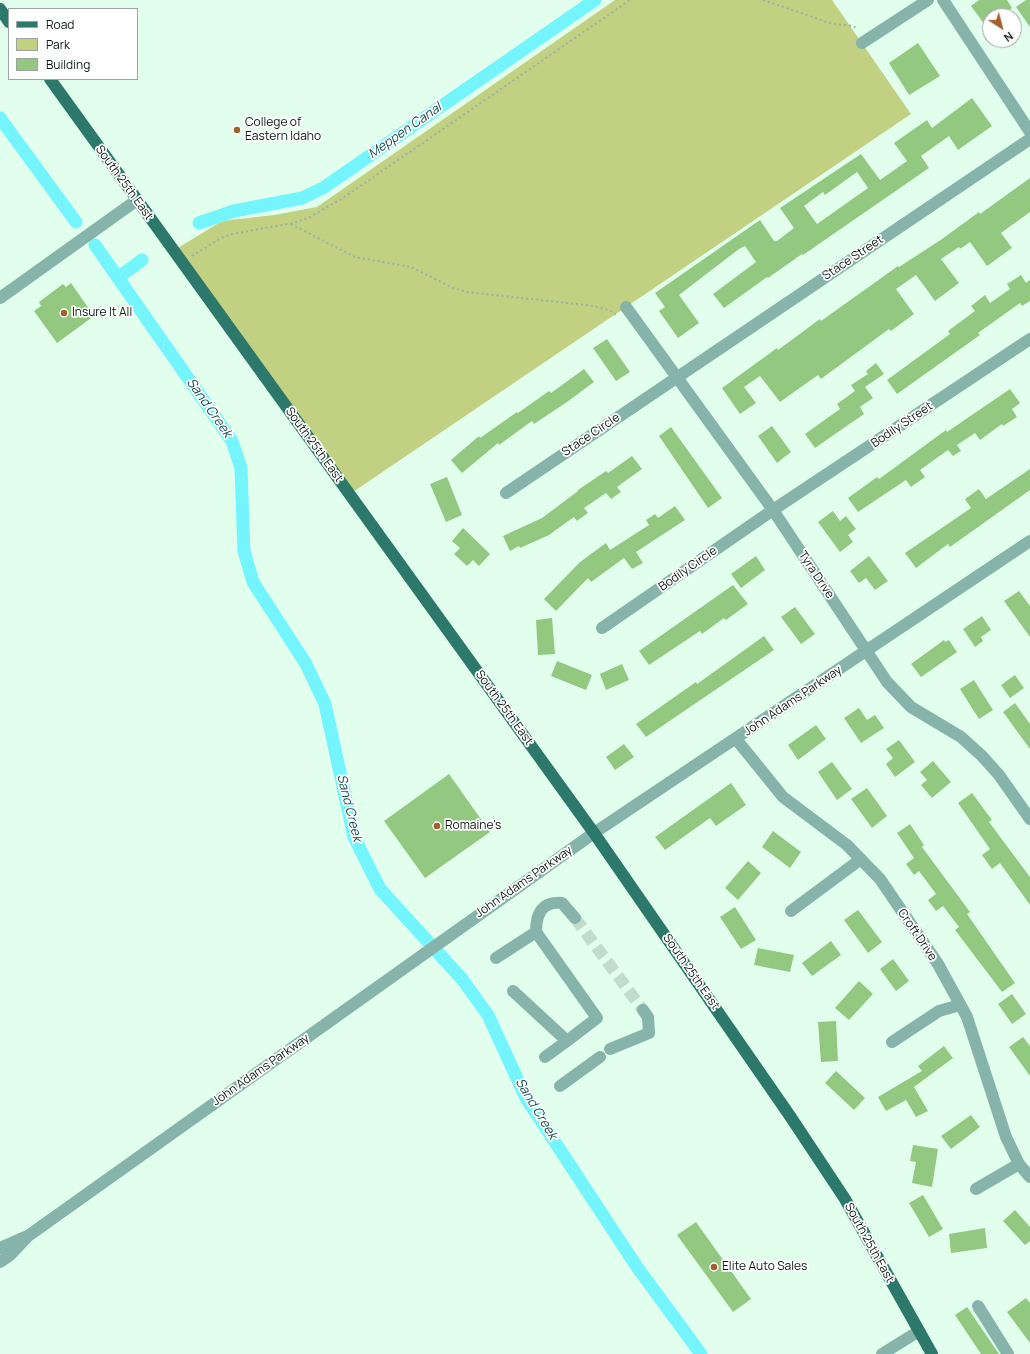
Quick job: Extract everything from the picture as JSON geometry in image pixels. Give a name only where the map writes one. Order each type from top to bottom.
[{"type":"main road","points":[[0,9],[8,21]]},
{"type":"main road","name":"South 25th East","points":[[51,80],[594,833],[790,1116],[845,1199],[932,1354]]},
{"type":"street","points":[[862,43],[928,0]]},
{"type":"street","points":[[943,0],[1030,132]]},
{"type":"street","name":"Stace Street","points":[[676,377],[1030,139]]},
{"type":"street","points":[[0,298],[137,200]]},
{"type":"street","name":"Tyra Drive","points":[[626,307],[773,510],[887,682],[898,695],[927,718],[961,737],[982,756],[999,775],[1030,819]]},
{"type":"street","name":"Bodily Street","points":[[773,510],[1030,339]]},
{"type":"street","name":"Stace Circle","points":[[506,493],[676,377]]},
{"type":"street","name":"Bodily Circle","points":[[602,628],[773,510]]},
{"type":"street","name":"John Adams Parkway","points":[[0,1262],[28,1236],[594,833],[1029,543]]},
{"type":"street","name":"Croft Drive","points":[[736,739],[783,797],[847,845],[880,879],[933,958],[967,1017],[1006,1137],[1020,1164],[1030,1177]]},
{"type":"street","points":[[791,911],[861,859]]},
{"type":"street","points":[[545,1057],[597,1018],[536,932],[536,916],[545,906],[553,902],[562,903],[568,908],[575,918]]},
{"type":"street","points":[[496,958],[536,932]]},
{"type":"street","points":[[513,991],[567,1041]]},
{"type":"street","points":[[892,1042],[939,1011],[960,1005]]},
{"type":"street","points":[[610,1049],[650,1033],[648,1017],[643,1010]]},
{"type":"street","points":[[560,1086],[600,1057]]},
{"type":"street","points":[[976,1189],[1020,1164]]},
{"type":"street","name":"John Adams Parkway","points":[[0,1248],[28,1236]]},
{"type":"street","points":[[978,1306],[1008,1354]]},
{"type":"street","points":[[882,1354],[919,1331]]},
{"type":"path","points":[[182,263],[221,238],[232,234],[308,218],[343,198],[630,0]]},
{"type":"path","points":[[763,0],[833,24],[853,26],[858,29]]},
{"type":"path","points":[[290,223],[355,258],[411,267],[467,292],[594,306],[611,311],[616,315]]},
{"type":"green space","points":[[615,0],[832,0],[911,114],[350,494],[173,251],[222,221],[274,215],[317,207]]},
{"type":"building","points":[[979,0],[1007,0],[1012,8],[982,8],[982,21],[971,6]]},
{"type":"building","points":[[1026,0],[1030,0],[1030,27],[1022,16],[1022,8],[1016,7]]},
{"type":"building","points":[[918,43],[940,76],[909,95],[889,63]]},
{"type":"building","points":[[972,98],[992,126],[958,150],[949,136],[921,156],[929,168],[803,255],[802,254],[768,278],[767,277],[724,308],[713,294],[756,262],[745,246],[739,249],[679,295],[699,323],[678,338],[659,311],[665,307],[655,293],[760,220],[774,241],[777,241],[794,228],[780,208],[861,154],[880,180],[907,161],[894,143],[927,120],[932,128]],"holes":[[[857,172],[868,188],[817,224],[804,206],[823,192],[825,195]]]},
{"type":"building","points":[[1030,178],[1030,212],[1001,233],[1012,248],[987,266],[970,242],[960,249],[959,247],[941,259],[959,283],[935,301],[916,275],[896,289],[914,314],[891,331],[889,329],[821,379],[818,375],[780,402],[760,376],[744,387],[756,403],[740,414],[722,388],[777,348],[778,350],[820,319],[821,321],[898,266],[899,267],[942,239],[979,212],[980,214]]},
{"type":"building","points":[[1021,275],[1026,283],[1030,280],[1030,301],[1022,306],[1020,303],[978,333],[980,335],[897,394],[887,380],[950,334],[948,331],[975,311],[971,306],[985,295],[990,303],[1010,289],[1007,284]]},
{"type":"building","points":[[71,283],[94,316],[57,343],[34,311],[41,306],[39,302],[63,284],[66,287]]},
{"type":"building","points":[[607,339],[630,372],[616,381],[593,348]]},
{"type":"building","points":[[876,363],[884,374],[865,387],[873,398],[860,407],[864,414],[815,448],[805,434],[840,409],[837,404],[855,391],[851,385],[868,374],[866,371]]},
{"type":"building","points":[[584,369],[594,382],[567,402],[534,424],[532,421],[499,445],[498,443],[462,473],[451,460],[479,436],[480,438],[549,391],[551,393]]},
{"type":"building","points":[[1010,389],[1020,403],[1012,409],[1017,417],[1003,426],[1002,424],[980,440],[975,433],[957,445],[961,451],[953,456],[948,450],[920,470],[925,477],[911,487],[906,480],[858,512],[848,498],[877,477],[879,479],[946,430],[947,432]]},
{"type":"building","points":[[772,426],[791,452],[777,463],[758,436]]},
{"type":"building","points":[[671,427],[722,498],[708,508],[659,436]]},
{"type":"building","points":[[632,456],[642,469],[617,487],[621,492],[611,499],[606,493],[584,508],[588,513],[577,521],[574,517],[549,535],[520,548],[519,546],[510,551],[503,536],[542,518],[578,490],[606,471],[608,473]]},
{"type":"building","points":[[1030,469],[1030,490],[950,547],[948,544],[916,568],[905,553],[971,508],[965,499],[979,489],[986,499]]},
{"type":"building","points":[[447,477],[462,515],[446,522],[430,484]]},
{"type":"building","points":[[675,506],[685,520],[636,552],[643,563],[632,569],[624,558],[591,582],[588,578],[556,611],[544,599],[580,562],[606,543],[610,550],[649,525],[646,520],[655,514],[658,518]]},
{"type":"building","points":[[833,511],[840,521],[846,516],[856,529],[848,535],[853,542],[840,552],[818,522]]},
{"type":"building","points":[[463,528],[490,554],[479,566],[473,560],[467,566],[454,554],[460,548],[452,541]]},
{"type":"building","points":[[756,556],[765,570],[741,588],[731,574]]},
{"type":"building","points":[[869,556],[888,581],[875,590],[866,578],[859,583],[850,571]]},
{"type":"building","points":[[733,585],[748,604],[726,620],[724,618],[702,634],[700,631],[649,665],[639,651]]},
{"type":"building","points":[[1019,591],[1030,606],[1030,637],[1004,601]]},
{"type":"building","points":[[795,607],[815,634],[801,644],[781,617]]},
{"type":"building","points":[[982,616],[991,630],[981,637],[983,641],[975,647],[963,629]]},
{"type":"building","points":[[552,618],[555,654],[538,655],[536,620]]},
{"type":"building","points":[[764,636],[774,650],[646,737],[636,724],[696,682],[697,684]]},
{"type":"building","points":[[944,640],[945,642],[949,640],[957,652],[921,677],[911,664]]},
{"type":"building","points":[[557,661],[592,675],[586,690],[551,676]]},
{"type":"building","points":[[622,664],[629,680],[606,690],[600,674]]},
{"type":"building","points":[[1015,675],[1024,688],[1010,698],[1001,685]]},
{"type":"building","points":[[974,680],[993,710],[979,719],[960,689]]},
{"type":"building","points":[[1015,703],[1030,724],[1030,749],[1003,712]]},
{"type":"building","points":[[859,708],[867,720],[875,715],[884,728],[861,743],[844,718]]},
{"type":"building","points":[[816,725],[826,739],[798,760],[788,745]]},
{"type":"building","points":[[899,740],[915,762],[895,777],[886,764],[893,758],[886,749]]},
{"type":"building","points":[[624,744],[634,757],[615,770],[606,757]]},
{"type":"building","points":[[933,761],[951,782],[932,798],[921,785],[927,780],[920,772]]},
{"type":"building","points":[[832,762],[852,789],[837,800],[818,772]]},
{"type":"building","name":"Romaine's","points":[[449,774],[490,832],[425,878],[384,821]]},
{"type":"building","points":[[731,783],[746,805],[716,826],[710,818],[665,850],[655,837]]},
{"type":"building","points":[[867,788],[887,816],[872,828],[851,799]]},
{"type":"building","points":[[972,793],[992,820],[989,822],[1030,877],[1030,905],[1000,863],[992,869],[982,855],[990,849],[958,803]]},
{"type":"building","points":[[910,824],[924,845],[922,847],[970,912],[967,914],[1015,983],[1002,992],[955,930],[959,927],[943,906],[936,911],[928,900],[936,894],[919,871],[914,875],[906,864],[914,858],[897,833]]},
{"type":"building","points":[[773,831],[801,852],[790,868],[762,847]]},
{"type":"building","points":[[748,861],[761,873],[738,900],[725,888]]},
{"type":"building","points":[[735,907],[756,940],[741,949],[720,917]]},
{"type":"building","points":[[858,910],[882,942],[868,953],[844,920]]},
{"type":"building","points":[[831,941],[841,955],[812,976],[802,963]]},
{"type":"building","points":[[758,948],[794,955],[790,972],[754,965]]},
{"type":"building","points":[[893,959],[909,981],[896,991],[880,969]]},
{"type":"building","points":[[859,981],[873,994],[849,1020],[835,1008]]},
{"type":"building","points":[[1012,994],[1026,1014],[1012,1024],[998,1004]]},
{"type":"building","points":[[836,1021],[838,1061],[821,1062],[818,1022]]},
{"type":"building","points":[[1023,1037],[1030,1046],[1030,1076],[1009,1047]]},
{"type":"building","points":[[944,1046],[953,1058],[914,1087],[928,1111],[916,1117],[906,1100],[886,1111],[878,1097],[922,1071],[918,1066]]},
{"type":"building","points":[[836,1071],[865,1098],[854,1110],[825,1083]]},
{"type":"building","points":[[971,1115],[980,1127],[951,1149],[941,1136]]},
{"type":"building","points":[[913,1145],[938,1149],[932,1187],[912,1183],[916,1162],[910,1161]]},
{"type":"building","points":[[923,1195],[943,1229],[929,1237],[909,1203]]},
{"type":"building","points":[[1015,1210],[1030,1227],[1030,1241],[1025,1245],[1003,1221]]},
{"type":"building","name":"Elite Auto Sales","points":[[696,1222],[751,1299],[733,1312],[677,1235]]},
{"type":"building","points":[[985,1228],[987,1248],[951,1253],[949,1234]]},
{"type":"building","points":[[1026,1298],[1030,1303],[1030,1343],[1007,1312]]},
{"type":"building","points":[[967,1307],[999,1354],[981,1354],[955,1315]]},
{"type":"waterway","name":"Meppen Canal","points":[[199,223],[234,211],[302,198],[323,188],[595,0]]},
{"type":"waterway","name":"Sand Creek","points":[[0,118],[76,222]]},
{"type":"waterway","name":"Sand Creek","points":[[95,245],[232,441],[241,468],[244,551],[253,582],[306,664],[325,704],[354,837],[380,889],[462,979],[488,1015],[526,1098],[637,1267],[701,1354]]},
{"type":"waterway","points":[[119,277],[142,260]]},
{"type":"tunnel","points":[[575,918],[643,1010]]},
{"type":"place","name":"College of Eastern Idaho","points":[[237,130]]},
{"type":"place","name":"Insure It All","points":[[64,313]]},
{"type":"place","name":"Romaine's","points":[[437,826]]},
{"type":"place","name":"Elite Auto Sales","points":[[714,1267]]}]
